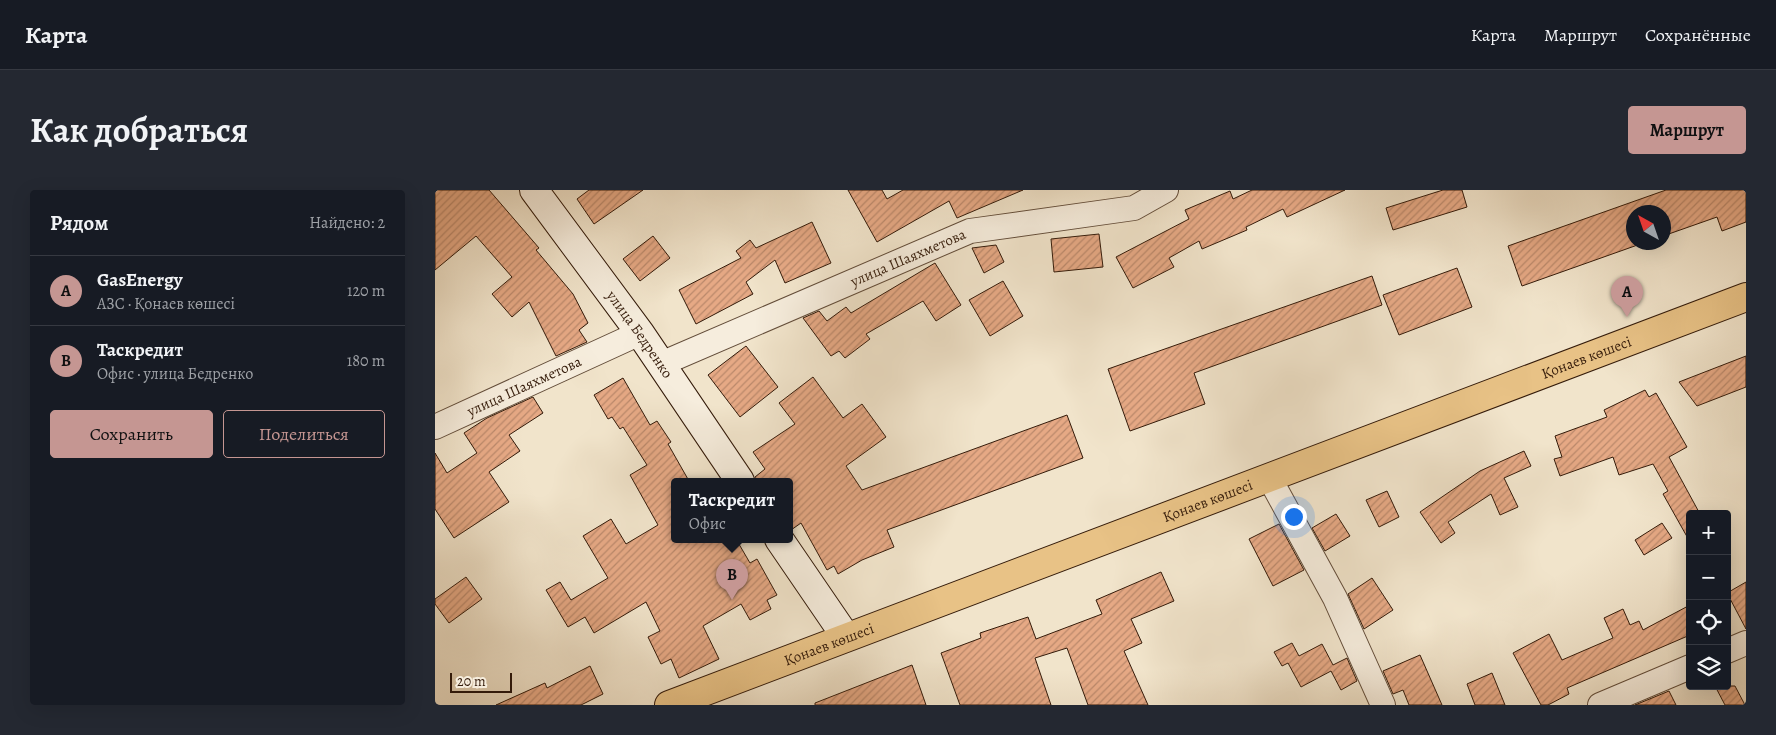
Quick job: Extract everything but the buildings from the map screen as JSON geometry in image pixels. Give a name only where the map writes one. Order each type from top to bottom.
[{"type":"main road","name":"Қонаев көшесі","points":[[669,705],[1270,479],[1746,297]]},
{"type":"street","name":"улица Шаяхметова","points":[[661,364],[970,231],[1134,208],[1166,190]]},
{"type":"street","name":"улица Бедренко","points":[[540,192],[640,333],[738,478]]},
{"type":"street","name":"улица Шаяхметова","points":[[435,427],[640,333]]},
{"type":"street","points":[[1270,479],[1335,598],[1383,705]]},
{"type":"street","points":[[782,543],[846,637]]},
{"type":"street","points":[[1731,649],[1746,643]]},
{"type":"street","points":[[1599,705],[1686,669]]},
{"type":"place","name":"GasEnergy","points":[[1627,317]]},
{"type":"place","name":"Таскредит","points":[[732,600]]}]
